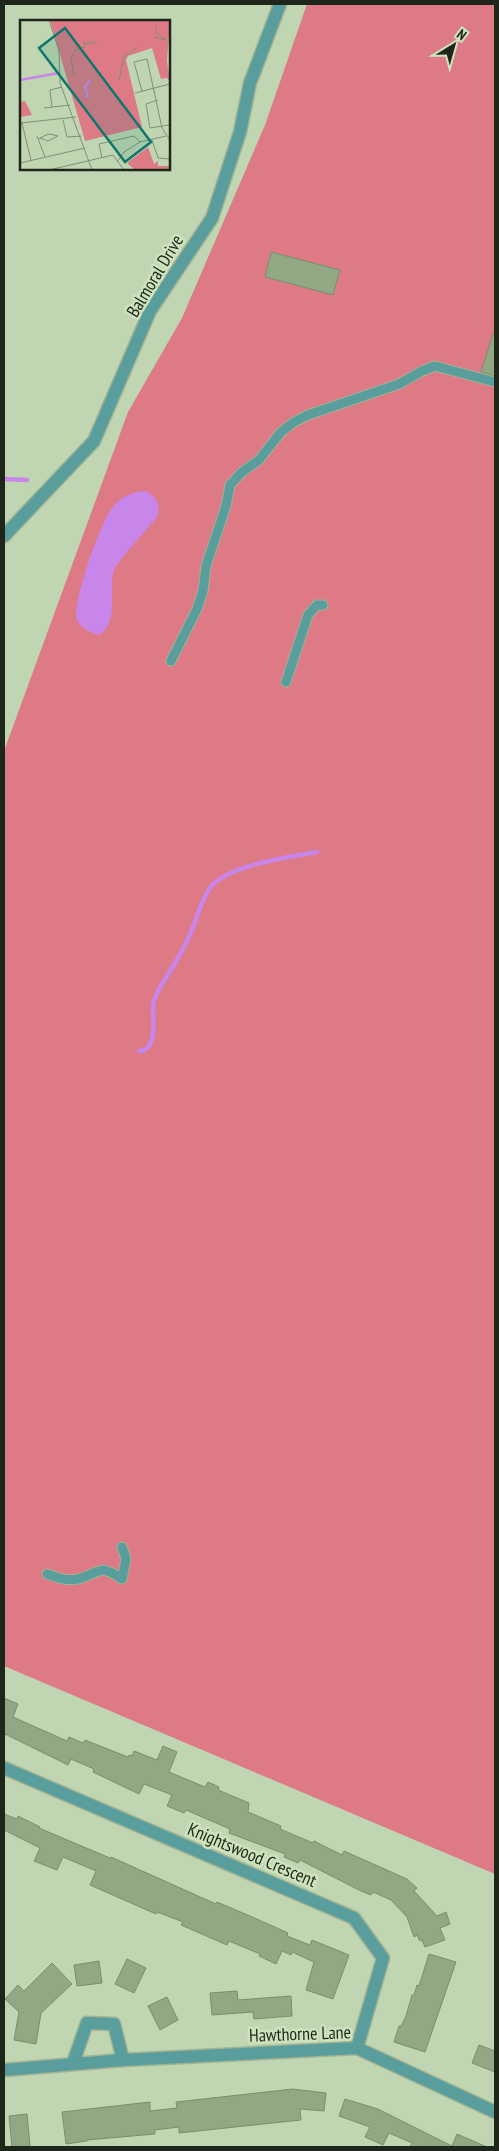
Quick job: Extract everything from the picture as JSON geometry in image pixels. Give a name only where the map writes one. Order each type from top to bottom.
[{"type":"street","name":"Balmoral Drive","points":[[4,536],[94,441],[150,312],[212,218],[240,132],[250,83],[280,4]]},
{"type":"street","name":"Knightswood Crescent","points":[[4,1768],[354,1918],[383,1958],[357,2048]]},
{"type":"street","points":[[72,2063],[86,2023],[114,2024],[124,2060]]},
{"type":"street","name":"Hawthorne Lane","points":[[4,2070],[72,2063],[357,2048],[495,2112]]},
{"type":"lane","points":[[171,660],[197,609],[203,591],[206,566],[226,506],[230,485],[242,472],[259,460],[282,432],[294,422],[308,415],[399,384],[422,370],[434,366],[495,382]]},
{"type":"lane","points":[[286,682],[308,615],[317,605],[323,605]]},
{"type":"lane","points":[[47,1574],[60,1579],[72,1580],[102,1570],[108,1571],[122,1579],[126,1559],[122,1547]]},
{"type":"shaded area","points":[[307,4],[495,4],[495,1874],[4,1666],[4,751],[128,412],[182,318],[265,125]]},
{"type":"shaded area","points":[[145,491],[157,501],[158,516],[114,570],[111,614],[105,629],[99,635],[83,628],[77,620],[78,598],[88,564],[101,529],[112,508],[127,496]]},
{"type":"building","points":[[271,252],[340,270],[333,295],[265,277]]},
{"type":"building","points":[[493,334],[495,335],[495,376],[481,372]]},
{"type":"building","points":[[4,1698],[18,1704],[13,1717],[67,1741],[69,1737],[83,1743],[85,1740],[128,1757],[129,1755],[132,1756],[134,1751],[157,1760],[163,1746],[177,1752],[169,1772],[205,1787],[208,1782],[219,1787],[218,1790],[249,1803],[248,1812],[281,1826],[280,1829],[313,1843],[314,1841],[342,1855],[344,1851],[407,1879],[417,1888],[414,1891],[437,1916],[446,1912],[450,1924],[440,1928],[445,1940],[425,1947],[417,1935],[414,1937],[407,1917],[391,1900],[373,1892],[371,1895],[361,1891],[300,1860],[298,1863],[284,1857],[285,1854],[229,1833],[230,1829],[186,1810],[184,1813],[167,1806],[172,1795],[144,1784],[139,1794],[93,1772],[94,1769],[71,1759],[68,1765],[5,1734],[4,1738]]},
{"type":"building","points":[[4,1814],[17,1819],[18,1816],[39,1828],[111,1857],[216,1904],[217,1902],[250,1916],[288,1933],[287,1936],[310,1945],[312,1940],[349,1955],[333,1999],[306,1990],[314,1962],[292,1952],[291,1955],[282,1951],[276,1964],[259,1956],[260,1954],[229,1941],[227,1945],[181,1925],[183,1922],[157,1912],[156,1914],[90,1885],[96,1871],[63,1857],[57,1870],[34,1861],[40,1848],[4,1830]]},
{"type":"building","points":[[429,1954],[456,1962],[425,2052],[394,2042],[399,2026],[401,2026],[406,2016],[412,1995],[414,1995],[417,1985],[419,1986]]},
{"type":"building","points":[[127,1959],[146,1968],[134,1993],[115,1984]]},
{"type":"building","points":[[99,1961],[102,1983],[77,1986],[74,1965]]},
{"type":"building","points":[[52,1963],[72,1984],[41,2013],[36,2044],[14,2040],[19,2012],[5,1999],[18,1985],[24,1991]]},
{"type":"building","points":[[237,1991],[238,2000],[291,1996],[292,2016],[254,2019],[253,2012],[212,2015],[210,1993]]},
{"type":"building","points":[[167,1997],[178,2020],[160,2030],[148,2006]]},
{"type":"building","points":[[479,2045],[495,2051],[495,2072],[472,2063]]},
{"type":"building","points":[[293,2089],[326,2093],[324,2111],[300,2109],[301,2120],[179,2133],[179,2127],[155,2130],[155,2134],[87,2140],[66,2144],[62,2112],[150,2102],[150,2111],[177,2108],[176,2102]]},
{"type":"building","points":[[345,2099],[378,2109],[452,2146],[457,2134],[487,2147],[410,2147],[412,2143],[389,2133],[383,2145],[365,2137],[370,2127],[339,2116]]},
{"type":"building","points":[[27,2114],[30,2146],[12,2147],[9,2116]]},
{"type":"waterway","points":[[4,479],[27,480]]},
{"type":"waterway","points":[[139,1051],[145,1049],[152,1039],[155,997],[184,947],[203,900],[210,888],[218,880],[244,868],[276,859],[317,852]]}]
